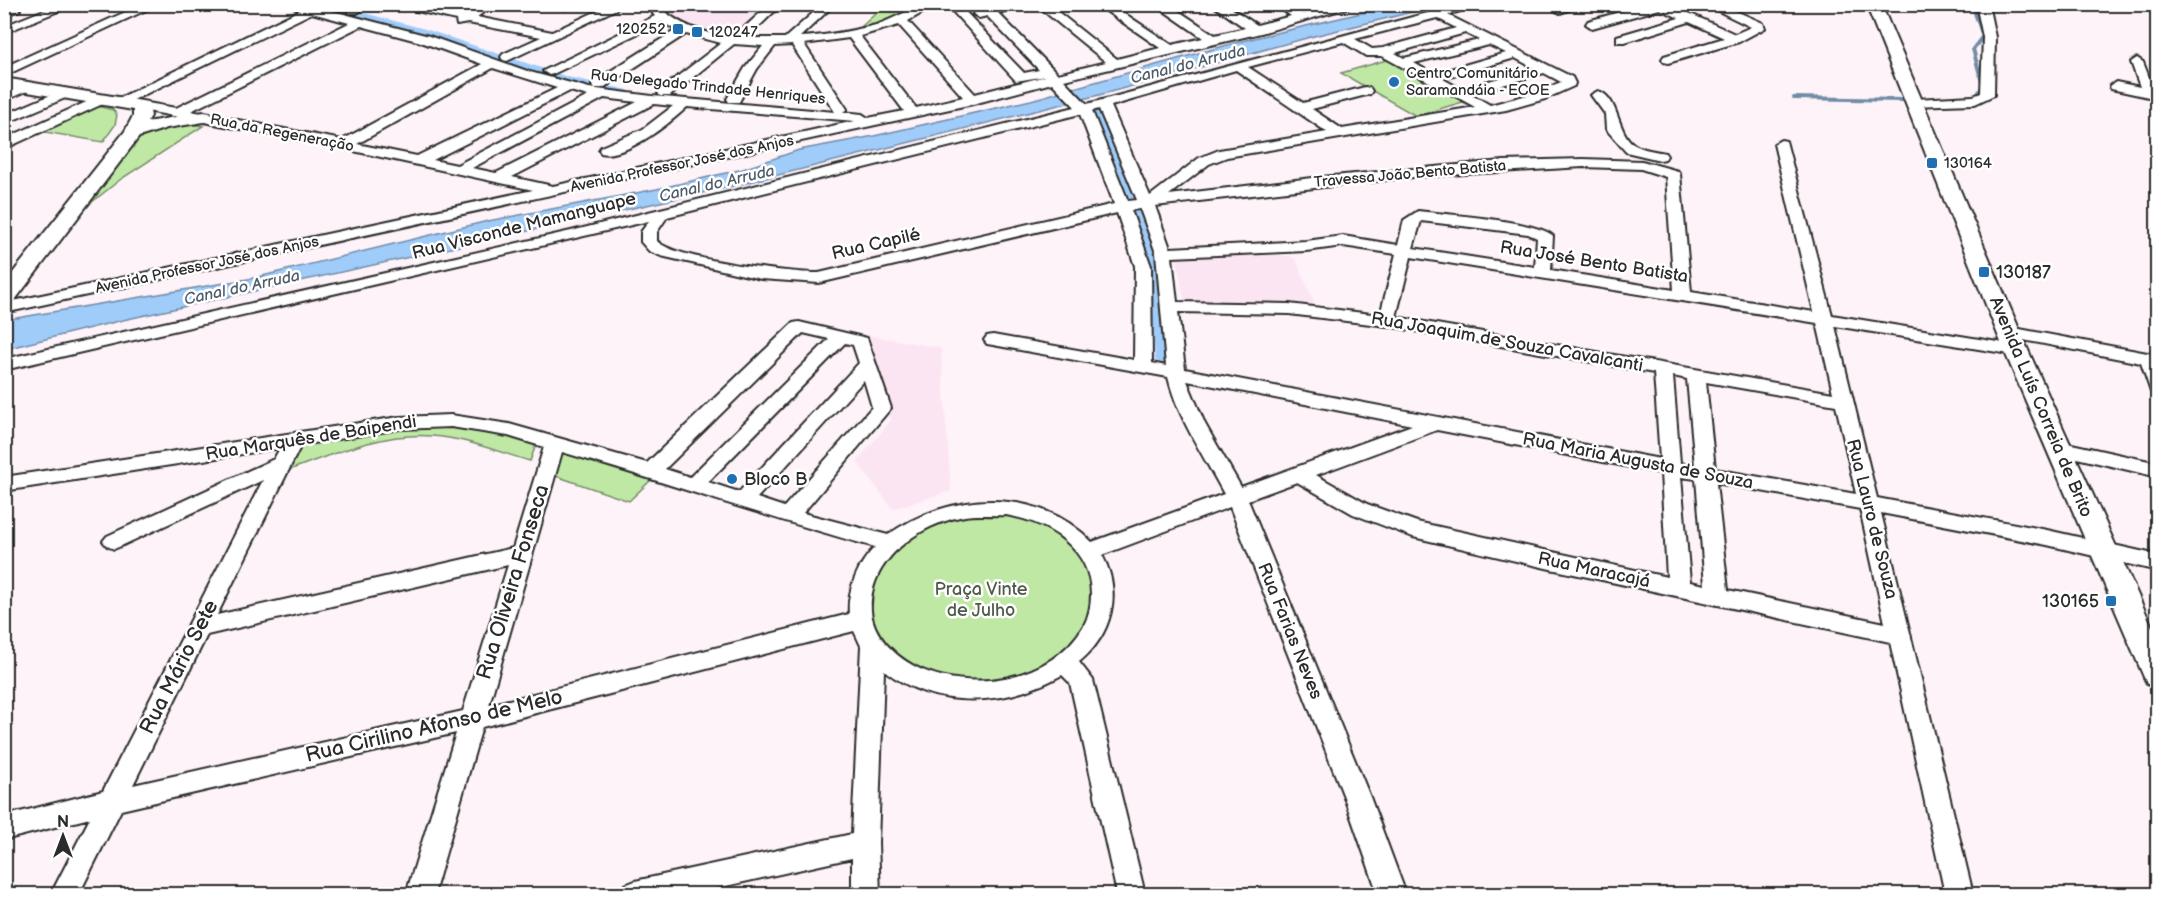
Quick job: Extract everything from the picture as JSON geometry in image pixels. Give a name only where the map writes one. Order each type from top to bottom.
[{"type":"main road","name":"Avenida Luís Correia de Brito","points":[[1874,4],[2100,549],[2154,663]]},
{"type":"main road","name":"Rua da Regeneração","points":[[5,84],[122,103]]},
{"type":"main road","points":[[4,299],[133,133],[142,116],[122,103]]},
{"type":"main road","points":[[4,278],[123,126],[128,115],[122,103]]},
{"type":"main road","points":[[133,133],[164,123],[204,117]]},
{"type":"street","points":[[4,30],[71,4]]},
{"type":"street","points":[[5,84],[154,4]]},
{"type":"street","name":"Rua Delegado Trindade Henriques","points":[[291,4],[398,23],[442,34],[599,89],[652,100],[883,120]]},
{"type":"street","name":"Rua Delegado Trindade Henriques","points":[[330,4],[356,17],[568,87],[909,114]]},
{"type":"street","points":[[179,112],[356,17],[369,4]]},
{"type":"street","points":[[392,4],[424,8],[465,20],[554,36]]},
{"type":"street","points":[[450,29],[490,4]]},
{"type":"street","points":[[507,57],[622,4]]},
{"type":"street","points":[[650,4],[662,17],[685,30],[734,41],[772,42],[852,34],[902,21],[933,4]]},
{"type":"street","points":[[665,93],[734,41],[777,4]]},
{"type":"street","points":[[793,41],[830,4]]},
{"type":"street","points":[[951,4],[1021,78],[1054,78]]},
{"type":"street","points":[[963,17],[1024,4]]},
{"type":"street","points":[[1040,4],[1116,64]]},
{"type":"street","points":[[1101,4],[1171,50]]},
{"type":"street","points":[[1159,4],[1215,40]]},
{"type":"street","points":[[1216,4],[1257,30]]},
{"type":"street","points":[[1279,4],[1302,18]]},
{"type":"street","name":"Avenida Professor José dos Anjos","points":[[4,308],[558,191],[973,100],[1054,78],[1257,30],[1339,6],[1356,4]]},
{"type":"street","points":[[990,12],[1083,106],[1103,104],[1476,4]]},
{"type":"street","points":[[1560,10],[1580,4]]},
{"type":"street","points":[[1668,59],[1752,33],[1759,26],[1709,4]]},
{"type":"street","points":[[1914,103],[1975,100],[1987,95],[1989,37],[1982,4]]},
{"type":"street","points":[[1592,24],[1661,5],[1735,39]]},
{"type":"street","points":[[4,145],[122,103],[315,8]]},
{"type":"street","points":[[398,23],[424,8]]},
{"type":"street","points":[[1138,204],[1215,156],[1488,109],[1525,100],[1569,83],[1438,14]]},
{"type":"street","points":[[549,71],[662,17]]},
{"type":"street","points":[[1621,39],[1690,18]]},
{"type":"street","points":[[902,21],[973,100]]},
{"type":"street","points":[[1345,38],[1370,53],[1384,52],[1465,29]]},
{"type":"street","points":[[460,169],[599,89],[685,30]]},
{"type":"street","points":[[852,34],[909,114]]},
{"type":"street","points":[[793,41],[840,109]]},
{"type":"street","points":[[1404,62],[1489,41]]},
{"type":"street","points":[[734,99],[751,68],[772,42]]},
{"type":"street","points":[[1384,52],[1488,109]]},
{"type":"street","points":[[1433,78],[1516,54]]},
{"type":"street","points":[[2137,62],[2153,93]]},
{"type":"street","points":[[344,145],[492,63]]},
{"type":"street","points":[[1238,66],[1338,133]]},
{"type":"street","points":[[1460,93],[1544,69]]},
{"type":"street","points":[[2116,86],[2153,93]]},
{"type":"street","points":[[419,160],[568,87]]},
{"type":"street","points":[[1301,108],[1365,91]]},
{"type":"street","points":[[4,120],[65,93]]},
{"type":"street","points":[[1598,95],[1612,114],[1615,132],[1634,151],[1660,156],[1671,172],[1683,295]]},
{"type":"street","points":[[500,177],[652,100]]},
{"type":"street","name":"Rua da Regeneração","points":[[122,103],[179,112],[419,160],[558,191]]},
{"type":"street","points":[[606,150],[637,141],[662,124],[683,103]]},
{"type":"street","name":"Rua Farias Neves","points":[[1103,104],[1138,204],[1136,237],[1143,266],[1143,367]]},
{"type":"street","name":"Rua Farias Neves","points":[[1083,106],[1164,253],[1176,373],[1181,393],[1195,424],[1237,498],[1356,797],[1392,894]]},
{"type":"street","name":"Rua Visconde Mamanguape","points":[[4,365],[454,264],[1083,106]]},
{"type":"street","name":"Rua Lauro de Souza","points":[[1781,144],[1825,319],[1842,400],[1870,503],[1959,894]]},
{"type":"street","name":"Travessa João Bento Batista","points":[[1138,204],[1416,172],[1528,164],[1603,163],[1656,167],[1671,172]]},
{"type":"street","name":"Rua Capilé","points":[[662,213],[649,232],[649,242],[655,248],[667,253],[765,276],[795,279],[819,278],[1138,204]]},
{"type":"street","points":[[1387,321],[1412,220],[1418,216],[1531,230],[1545,236],[1543,274]]},
{"type":"street","name":"Rua José Bento Batista","points":[[1164,253],[1306,246],[1343,241],[1825,319],[2153,359]]},
{"type":"street","name":"Rua Joaquim de Souza Cavalcanti","points":[[1170,307],[1289,309],[1387,321],[1842,400]]},
{"type":"street","points":[[651,471],[799,327],[861,342],[882,408],[788,516]]},
{"type":"street","points":[[694,485],[841,337]]},
{"type":"street","points":[[993,340],[1176,373]]},
{"type":"street","points":[[2153,359],[2157,388]]},
{"type":"street","points":[[742,502],[868,364]]},
{"type":"street","points":[[1663,369],[1679,587]]},
{"type":"street","name":"Rua Maria Augusta de Souza","points":[[1176,373],[1870,503],[2100,549],[2157,563]]},
{"type":"street","points":[[1696,374],[1717,595]]},
{"type":"street","name":"Rua Marquês de Baipendi","points":[[4,484],[430,420],[483,424],[555,443],[651,471],[788,516],[890,543]]},
{"type":"street","points":[[1089,551],[1437,423]]},
{"type":"street","name":"Rua Mário Sete","points":[[65,894],[283,463],[292,441]]},
{"type":"street","name":"Rua Oliveira Fonseca","points":[[420,894],[555,443]]},
{"type":"street","points":[[2058,447],[2157,470]]},
{"type":"street","points":[[114,541],[283,463]]},
{"type":"street","name":"Rua Maracajá","points":[[1299,474],[1360,509],[1413,530],[1900,635]]},
{"type":"street","points":[[1006,508],[1040,516],[1070,532],[1089,551],[1102,577],[1103,607],[1089,639],[1063,664],[1028,682],[1003,689],[977,691],[945,688],[917,680],[886,661],[873,645],[862,620],[862,589],[873,564],[890,543],[916,525],[934,517],[967,509],[1006,508]]},
{"type":"street","points":[[198,628],[521,554]]},
{"type":"street","name":"Rua Cirilino Afonso de Melo","points":[[4,828],[111,801],[473,719],[862,620]]},
{"type":"street","points":[[866,894],[865,843],[873,645]]},
{"type":"street","points":[[1063,664],[1074,671],[1081,680],[1131,894]]},
{"type":"street","points":[[635,894],[865,843]]},
{"type":"shaded area","points":[[660,5],[779,5],[744,38],[706,32],[669,13]]},
{"type":"shaded area","points":[[1238,252],[1290,256],[1296,260],[1315,304],[1184,300],[1177,258]]},
{"type":"shaded area","points":[[863,334],[941,348],[951,491],[893,509],[857,462],[891,420]]},
{"type":"green space","points":[[885,5],[923,5],[910,12],[864,28],[862,26]]},
{"type":"green space","points":[[1390,59],[1466,101],[1416,116],[1341,73]]},
{"type":"green space","points":[[93,105],[113,110],[117,115],[115,125],[103,142],[39,131]]},
{"type":"green space","points":[[185,123],[203,126],[121,179],[87,206],[80,207],[139,136]]},
{"type":"green space","points":[[403,424],[466,425],[537,442],[530,461],[469,442],[444,437],[394,438],[356,446],[284,472],[297,446],[311,440]]},
{"type":"green space","points":[[558,452],[568,452],[652,479],[629,501],[550,474]]},
{"type":"green space","name":"Praça Vinte de Julho","points":[[1013,509],[1089,551],[1103,607],[1063,664],[977,691],[886,661],[862,589],[873,564],[934,517]]},
{"type":"water","name":"Canal do Arruda","points":[[1395,5],[1441,5],[1314,36],[1099,95],[738,185],[123,320],[5,349],[5,320],[254,278],[488,221],[657,189],[743,169],[799,150],[874,136],[1031,100],[1238,42]]},
{"type":"waterway","points":[[315,4],[421,31],[565,80],[624,93]]},
{"type":"waterway","points":[[1972,4],[1983,36],[1973,49],[1983,86],[1975,98]]},
{"type":"waterway","points":[[1794,98],[1902,100]]},
{"type":"waterway","points":[[1098,112],[1156,257],[1163,360]]},
{"type":"place","name":"120252","points":[[678,29]]},
{"type":"place","name":"120247","points":[[697,32]]},
{"type":"place","name":"Centro Comunitário Saramandáia - ECOE","points":[[1394,82]]},
{"type":"place","name":"130164","points":[[1932,163]]},
{"type":"place","name":"130187","points":[[1984,272]]},
{"type":"place","name":"Bloco B","points":[[732,479]]},
{"type":"place","name":"130165","points":[[2111,601]]}]
